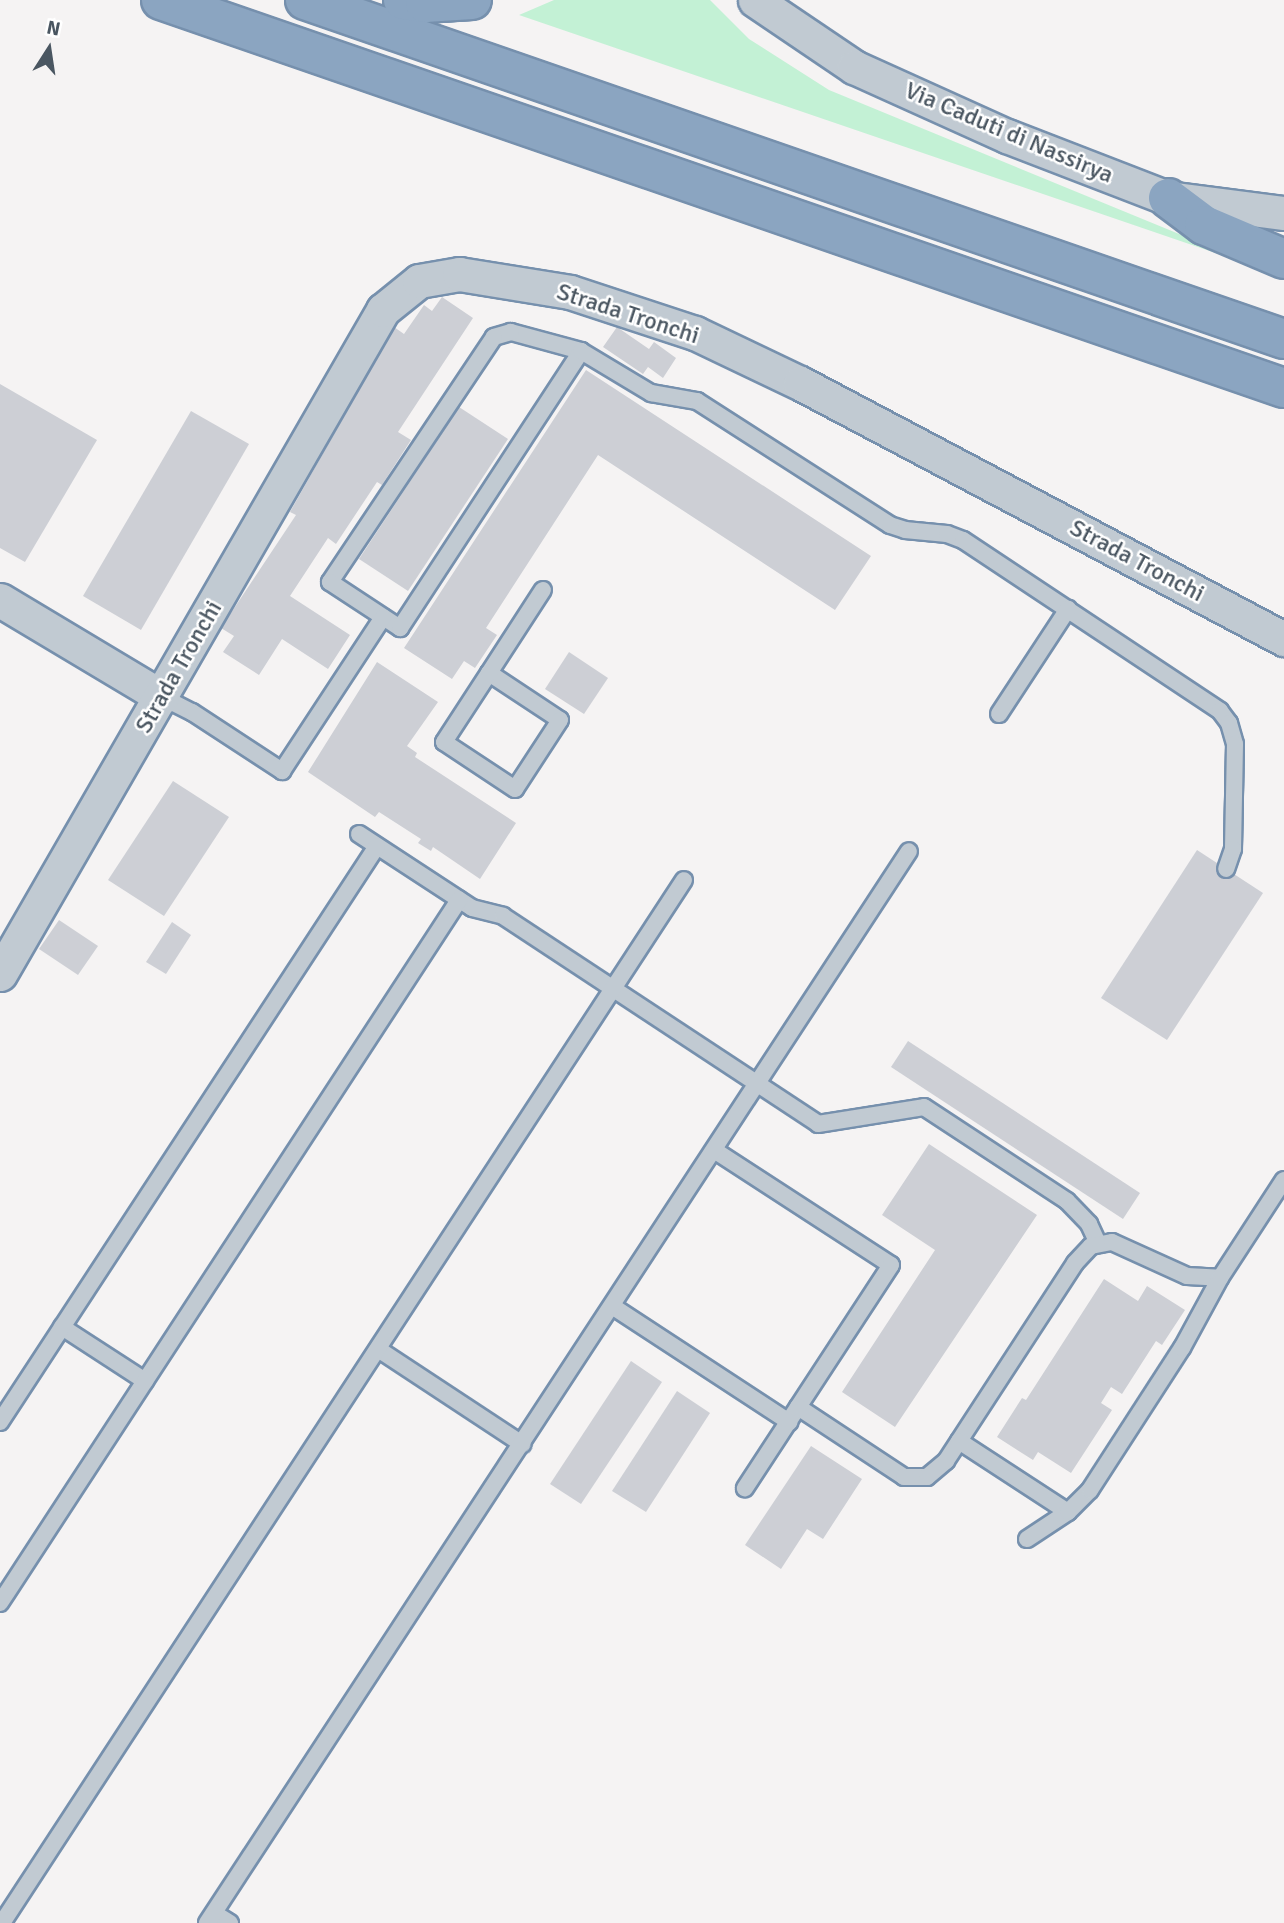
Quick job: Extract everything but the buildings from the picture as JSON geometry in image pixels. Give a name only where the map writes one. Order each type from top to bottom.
[{"type":"highway","points":[[161,0],[1284,388]]},
{"type":"highway","points":[[305,0],[1284,339]]},
{"type":"highway","points":[[403,0],[425,3],[472,0]]},
{"type":"highway","points":[[1168,198],[1204,225],[1284,259]]},
{"type":"street","name":"Via Caduti di Nassirya","points":[[755,0],[854,67],[1007,136],[1168,198],[1284,213]]},
{"type":"street","name":"Strada Tronchi","points":[[0,974],[162,698],[383,310],[419,281],[459,274],[570,292],[695,334],[800,383],[1284,639]]},
{"type":"street","points":[[0,600],[162,698]]},
{"type":"lane","points":[[581,351],[400,628],[330,582],[489,342],[500,333],[511,332],[581,351],[651,393],[697,401],[890,524],[905,530],[947,534],[963,540],[1220,711],[1229,723],[1235,744],[1233,849],[1226,869]]},
{"type":"lane","points":[[489,673],[560,720],[515,789],[444,742],[489,673],[544,590]]},
{"type":"lane","points":[[999,714],[1068,609]]},
{"type":"lane","points":[[162,698],[192,712],[282,771],[383,617]]},
{"type":"lane","points":[[359,834],[476,910],[503,916],[818,1124],[925,1107],[1067,1201],[1089,1224],[1098,1243]]},
{"type":"lane","points":[[0,1422],[377,846]]},
{"type":"lane","points":[[230,1923],[211,1918],[909,851]]},
{"type":"lane","points":[[2,1923],[684,880]]},
{"type":"lane","points":[[0,1603],[459,900]]},
{"type":"lane","points":[[714,1150],[891,1265],[745,1488]]},
{"type":"lane","points":[[1027,1539],[1068,1513],[1090,1490],[1168,1370],[1220,1278],[1284,1180]]},
{"type":"lane","points":[[798,1407],[911,1479],[934,1473],[959,1441],[1085,1251],[1098,1243],[1121,1245],[1161,1267],[1187,1276],[1220,1278]]},
{"type":"lane","points":[[612,1306],[789,1422]]},
{"type":"lane","points":[[62,1327],[145,1381]]},
{"type":"lane","points":[[377,1349],[522,1444]]},
{"type":"lane","points":[[959,1441],[1068,1513]]},
{"type":"green space","points":[[554,0],[710,0],[749,39],[829,90],[1274,273],[519,15]]}]
